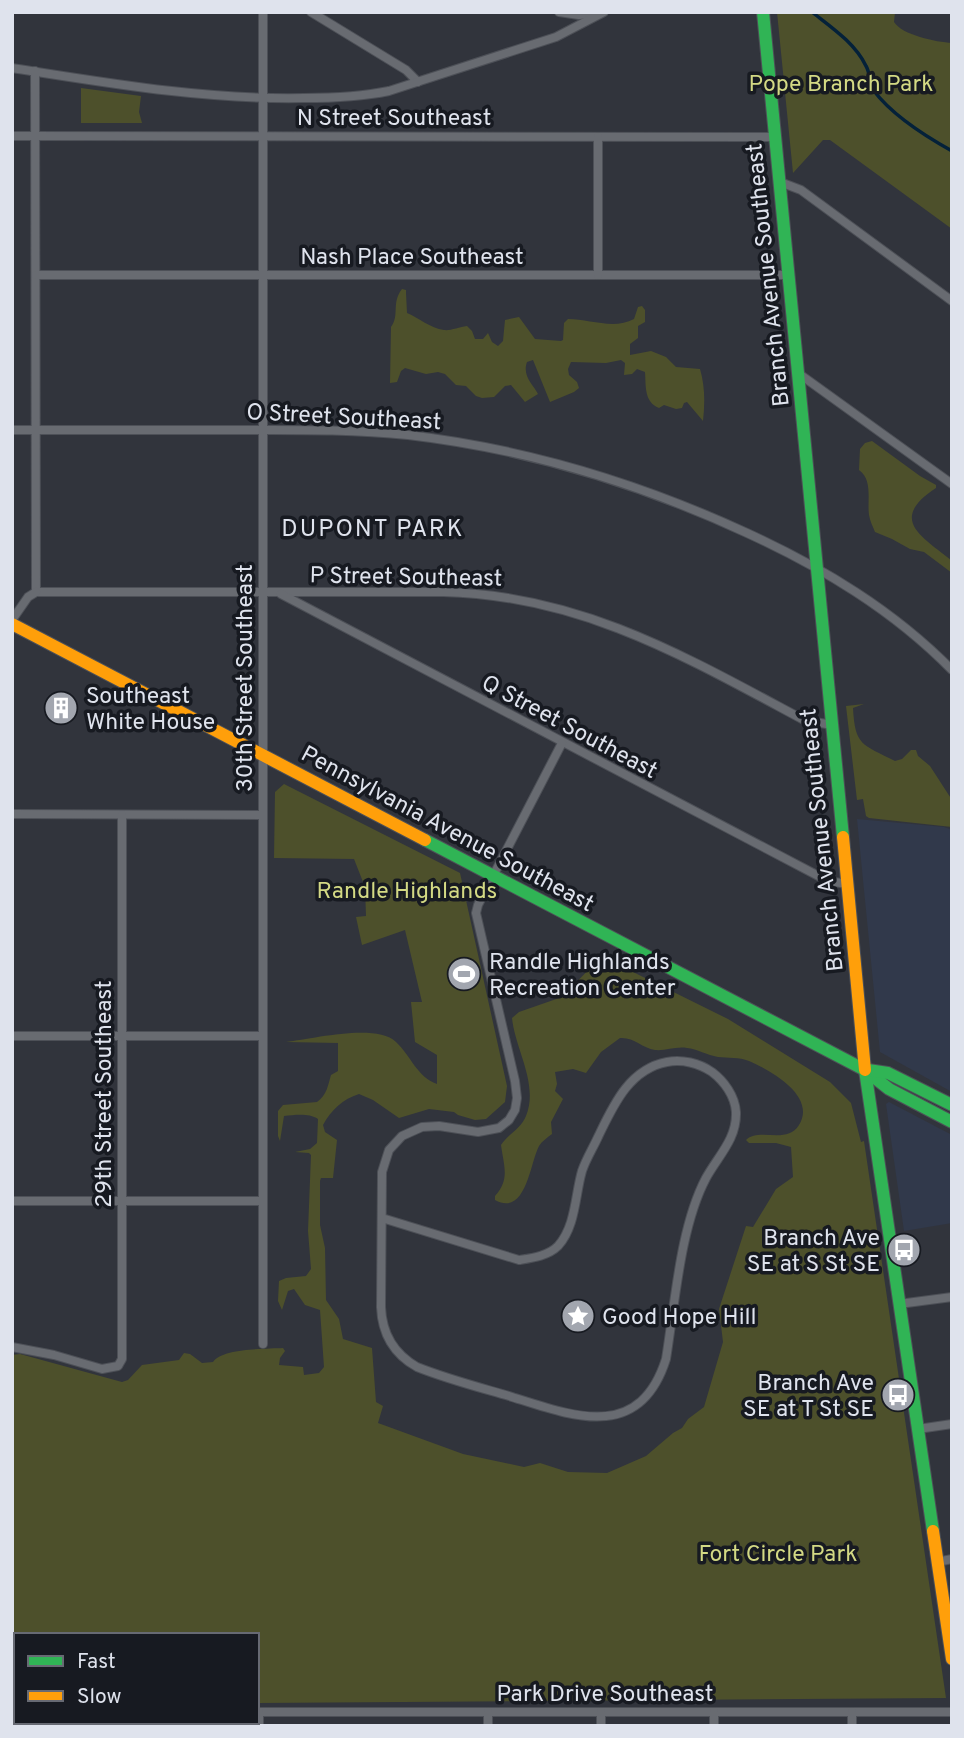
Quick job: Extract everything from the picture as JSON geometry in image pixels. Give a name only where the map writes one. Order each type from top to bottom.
[{"type":"main road","name":"Branch Avenue Southeast","points":[[763,12],[865,1070],[952,1660]]},
{"type":"main road","name":"Pennsylvania Avenue Southeast","points":[[12,622],[865,1070],[890,1089],[952,1122]]},
{"type":"main road","name":"Pennsylvania Avenue Southeast","points":[[865,1070],[888,1073],[952,1105]]},
{"type":"street","name":"30th Street Southeast","points":[[263,12],[263,1344]]},
{"type":"street","points":[[311,12],[406,70],[418,82]]},
{"type":"street","points":[[559,12],[579,15],[603,12]]},
{"type":"street","points":[[12,68],[184,92],[263,99],[360,96],[418,82],[556,37],[603,12]]},
{"type":"street","points":[[12,622],[28,597],[36,592],[35,71]]},
{"type":"street","name":"N Street Southeast","points":[[12,136],[775,137]]},
{"type":"street","points":[[598,137],[598,275]]},
{"type":"street","points":[[780,182],[802,190],[952,301]]},
{"type":"street","name":"Nash Place Southeast","points":[[36,275],[788,275]]},
{"type":"street","points":[[798,373],[952,484]]},
{"type":"street","name":"O Street Southeast","points":[[12,430],[342,431],[408,435],[549,461],[614,479],[671,500],[756,537],[817,568],[893,618],[952,670]]},
{"type":"street","name":"P Street Southeast","points":[[36,592],[468,593],[508,597],[554,606],[629,631],[804,720],[832,725]]},
{"type":"street","name":"Q Street Southeast","points":[[278,593],[828,881],[847,884]]},
{"type":"street","points":[[382,1218],[519,1260],[539,1257],[556,1248],[568,1232],[583,1170],[612,1107],[636,1076],[650,1067],[678,1060],[700,1065],[720,1079],[735,1105],[735,1130],[705,1179],[690,1216],[663,1366],[649,1391],[633,1406],[605,1417],[571,1415],[417,1367],[403,1358],[390,1342],[382,1315],[382,1218],[382,1167],[389,1150],[398,1139],[412,1130],[428,1126],[474,1132],[489,1131],[506,1123],[516,1106],[515,1081],[477,922],[478,905],[562,743]]},
{"type":"street","points":[[12,814],[263,815]]},
{"type":"street","name":"29th Street Southeast","points":[[12,1347],[54,1355],[102,1369],[113,1368],[120,1363],[123,1355],[122,815]]},
{"type":"street","points":[[12,1036],[262,1036]]},
{"type":"street","points":[[12,1201],[262,1201]]},
{"type":"street","points":[[900,1304],[952,1297]]},
{"type":"street","points":[[918,1429],[952,1424]]},
{"type":"street","points":[[937,1562],[952,1559]]},
{"type":"street","name":"Park Drive Southeast","points":[[259,1712],[952,1712]]},
{"type":"street","points":[[488,1712],[488,1726]]},
{"type":"street","points":[[601,1712],[601,1726]]},
{"type":"street","points":[[715,1712],[715,1726]]},
{"type":"street","points":[[852,1712],[852,1726]]},
{"type":"shaded area","points":[[857,819],[952,830],[952,1092],[880,1052]]},
{"type":"shaded area","points":[[889,1102],[952,1135],[952,1223],[904,1231],[886,1104]]},
{"type":"green space","name":"Pope Branch Park","points":[[777,12],[895,12],[894,22],[904,31],[952,43],[952,229],[830,140],[823,140],[793,173]]},
{"type":"green space","points":[[81,88],[141,96],[139,112],[142,123],[81,123]]},
{"type":"green space","points":[[402,289],[406,290],[407,313],[439,329],[467,326],[475,339],[483,339],[488,333],[492,342],[498,346],[503,341],[505,320],[519,317],[535,339],[561,341],[564,323],[568,319],[618,324],[634,319],[638,307],[642,306],[645,310],[645,322],[638,326],[638,338],[630,344],[630,355],[651,351],[666,357],[676,367],[700,369],[704,395],[703,421],[687,402],[682,408],[676,409],[654,405],[647,393],[645,372],[637,369],[632,374],[624,375],[625,363],[621,360],[606,363],[571,362],[569,375],[579,388],[550,402],[533,360],[527,362],[526,372],[538,394],[525,402],[511,385],[505,386],[494,397],[482,398],[466,386],[456,385],[445,374],[438,372],[426,374],[405,368],[397,382],[390,383],[391,327]]},
{"type":"green space","points":[[872,441],[936,485],[936,488],[921,499],[912,519],[921,536],[952,561],[952,573],[924,552],[910,549],[875,532],[869,515],[868,485],[859,470],[860,449],[865,443]]},
{"type":"green space","points":[[864,704],[853,708],[858,737],[868,747],[895,761],[902,759],[911,750],[916,750],[952,800],[952,827],[866,816],[863,799],[857,800],[846,706]]},
{"type":"green space","name":"Fort Circle Park","points":[[284,784],[460,873],[507,1086],[505,1102],[486,1119],[475,1120],[454,1112],[429,1109],[399,1118],[359,1094],[338,1106],[323,1125],[325,1132],[337,1140],[333,1178],[321,1178],[320,1181],[320,1225],[325,1248],[326,1300],[339,1319],[343,1339],[372,1348],[376,1402],[383,1406],[378,1423],[463,1454],[524,1467],[540,1463],[568,1472],[607,1473],[646,1456],[704,1407],[723,1342],[719,1309],[746,1226],[753,1227],[776,1189],[793,1177],[791,1147],[776,1143],[749,1143],[746,1140],[758,1135],[787,1134],[799,1125],[803,1114],[802,1104],[789,1086],[758,1065],[745,1060],[718,1057],[683,1048],[655,1050],[630,1039],[620,1038],[601,1052],[586,1073],[573,1069],[555,1072],[555,1091],[563,1099],[551,1122],[552,1134],[539,1146],[520,1195],[514,1201],[505,1203],[495,1200],[504,1178],[501,1145],[524,1121],[529,1104],[528,1079],[512,1018],[519,1012],[562,997],[597,961],[609,961],[629,970],[728,1019],[830,1082],[851,1103],[861,1142],[864,1141],[946,1698],[259,1703],[259,1633],[14,1633],[14,1724],[60,1724],[12,1726],[12,1355],[20,1354],[122,1382],[128,1380],[142,1365],[179,1360],[184,1353],[202,1363],[213,1362],[218,1357],[235,1352],[283,1348],[285,1351],[279,1365],[303,1367],[304,1375],[319,1373],[324,1367],[320,1310],[305,1305],[294,1289],[288,1291],[282,1310],[278,1301],[279,1281],[306,1276],[311,1269],[308,1231],[311,1155],[295,1152],[310,1149],[317,1143],[318,1119],[306,1115],[284,1116],[280,1141],[278,1111],[283,1105],[317,1102],[323,1096],[331,1075],[338,1071],[338,1043],[286,1042],[360,1033],[387,1036],[396,1042],[424,1076],[437,1084],[437,1055],[415,1042],[411,1002],[422,1002],[405,930],[362,945],[356,917],[366,916],[365,887],[354,859],[274,858],[275,792]]},
{"type":"waterway","points":[[812,12],[856,50],[868,69],[872,88],[890,109],[920,132],[952,151]]},
{"type":"traffic: fast","points":[[763,12],[843,837]]},
{"type":"traffic: fast","points":[[425,840],[865,1070],[889,1089],[952,1122]]},
{"type":"traffic: fast","points":[[865,1070],[933,1531]]},
{"type":"traffic: fast","points":[[868,1070],[888,1073],[952,1105]]},
{"type":"traffic: slow","points":[[12,624],[425,840]]},
{"type":"traffic: slow","points":[[843,837],[865,1070]]},
{"type":"traffic: slow","points":[[933,1531],[952,1659]]},
{"type":"place","name":"Southeast White House","points":[[61,708]]},
{"type":"place","name":"Randle Highlands Recreation Center","points":[[464,974]]},
{"type":"place","name":"Branch Ave SE at S St SE","points":[[904,1250]]},
{"type":"place","name":"Good Hope Hill","points":[[578,1316]]},
{"type":"place","name":"Branch Ave SE at T St SE","points":[[898,1395]]},
{"type":"district","name":"DUPONT PARK","points":[[373,528]]},
{"type":"park label","name":"Randle Highlands","points":[[407,890]]}]
